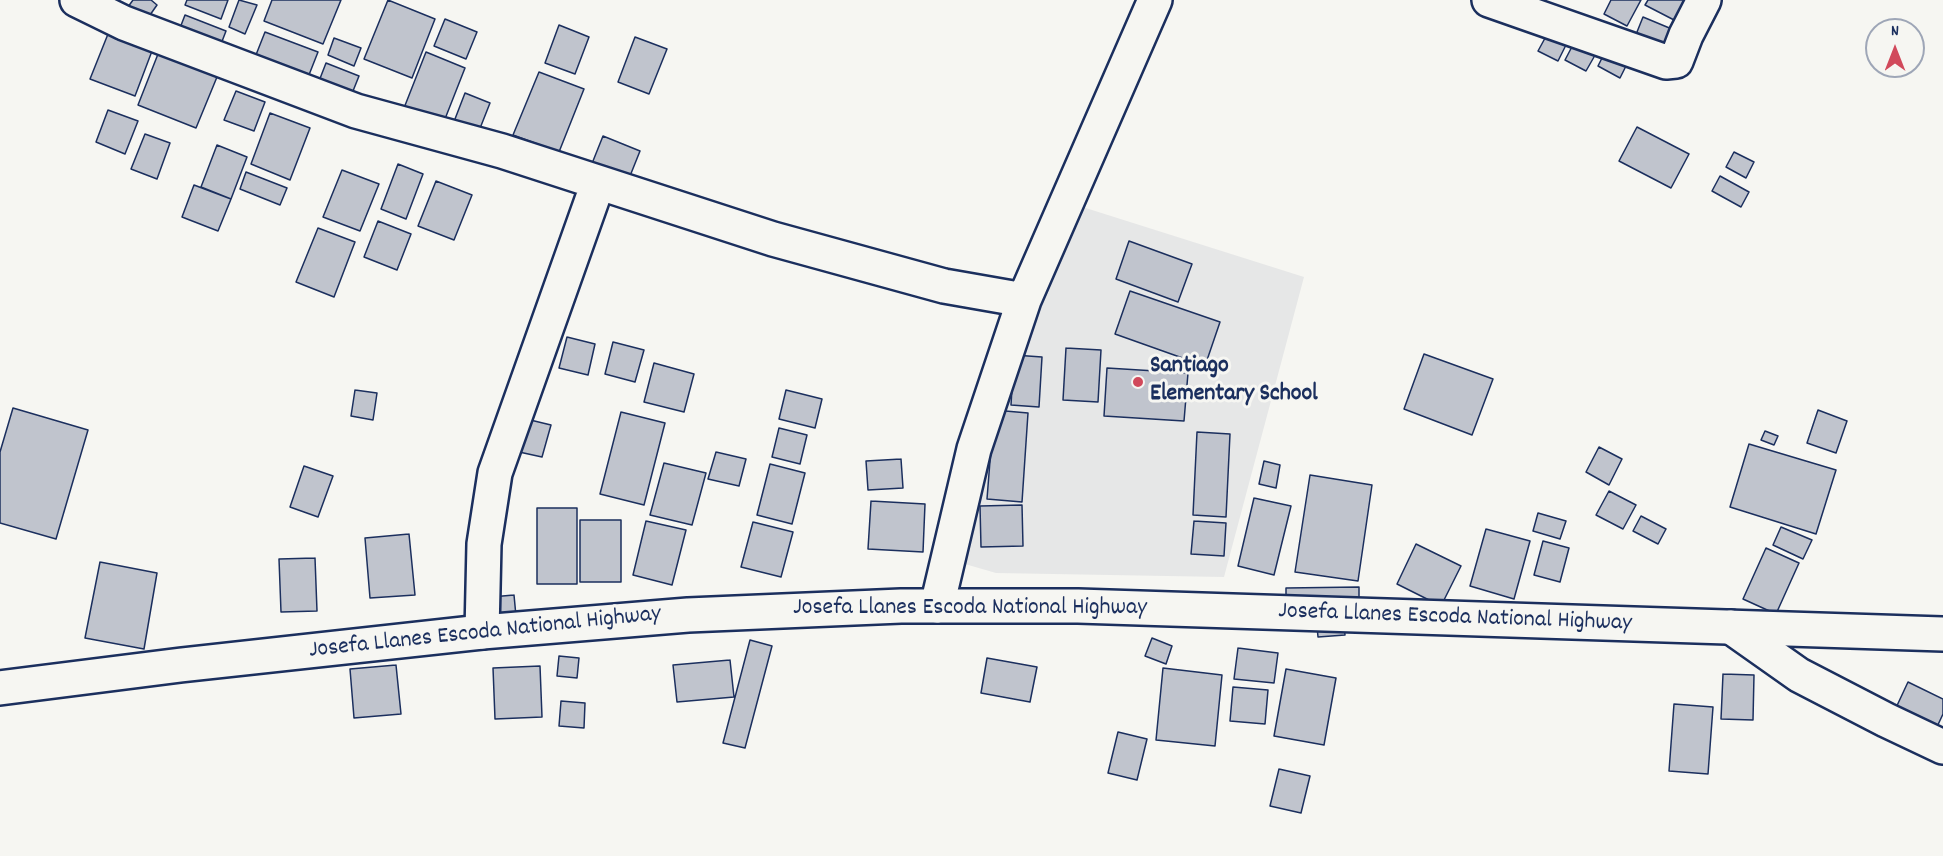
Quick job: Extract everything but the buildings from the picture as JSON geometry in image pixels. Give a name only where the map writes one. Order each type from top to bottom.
[{"type":"street","points":[[77,0],[124,23],[356,111],[502,152],[773,239],[945,286],[1024,300]]},
{"type":"street","points":[[937,606],[974,449],[1024,300],[1155,0]]},
{"type":"street","points":[[1489,0],[1666,62],[1676,61],[1704,0]]},
{"type":"street","points":[[482,632],[484,544],[495,473],[598,183]]},
{"type":"street","name":"Josefa Llanes Escoda National Highway","points":[[0,688],[181,665],[482,632],[688,615],[937,606],[1090,606],[1489,621],[1943,634]]},
{"type":"street","points":[[1731,627],[1799,675],[1943,747]]},
{"type":"shaded area","name":"Santiago Elementary School","points":[[1073,204],[1304,277],[1224,577],[996,573],[965,564],[962,553],[990,410]]},
{"type":"place","name":"Santiago Elementary School","points":[[1138,382]]}]
